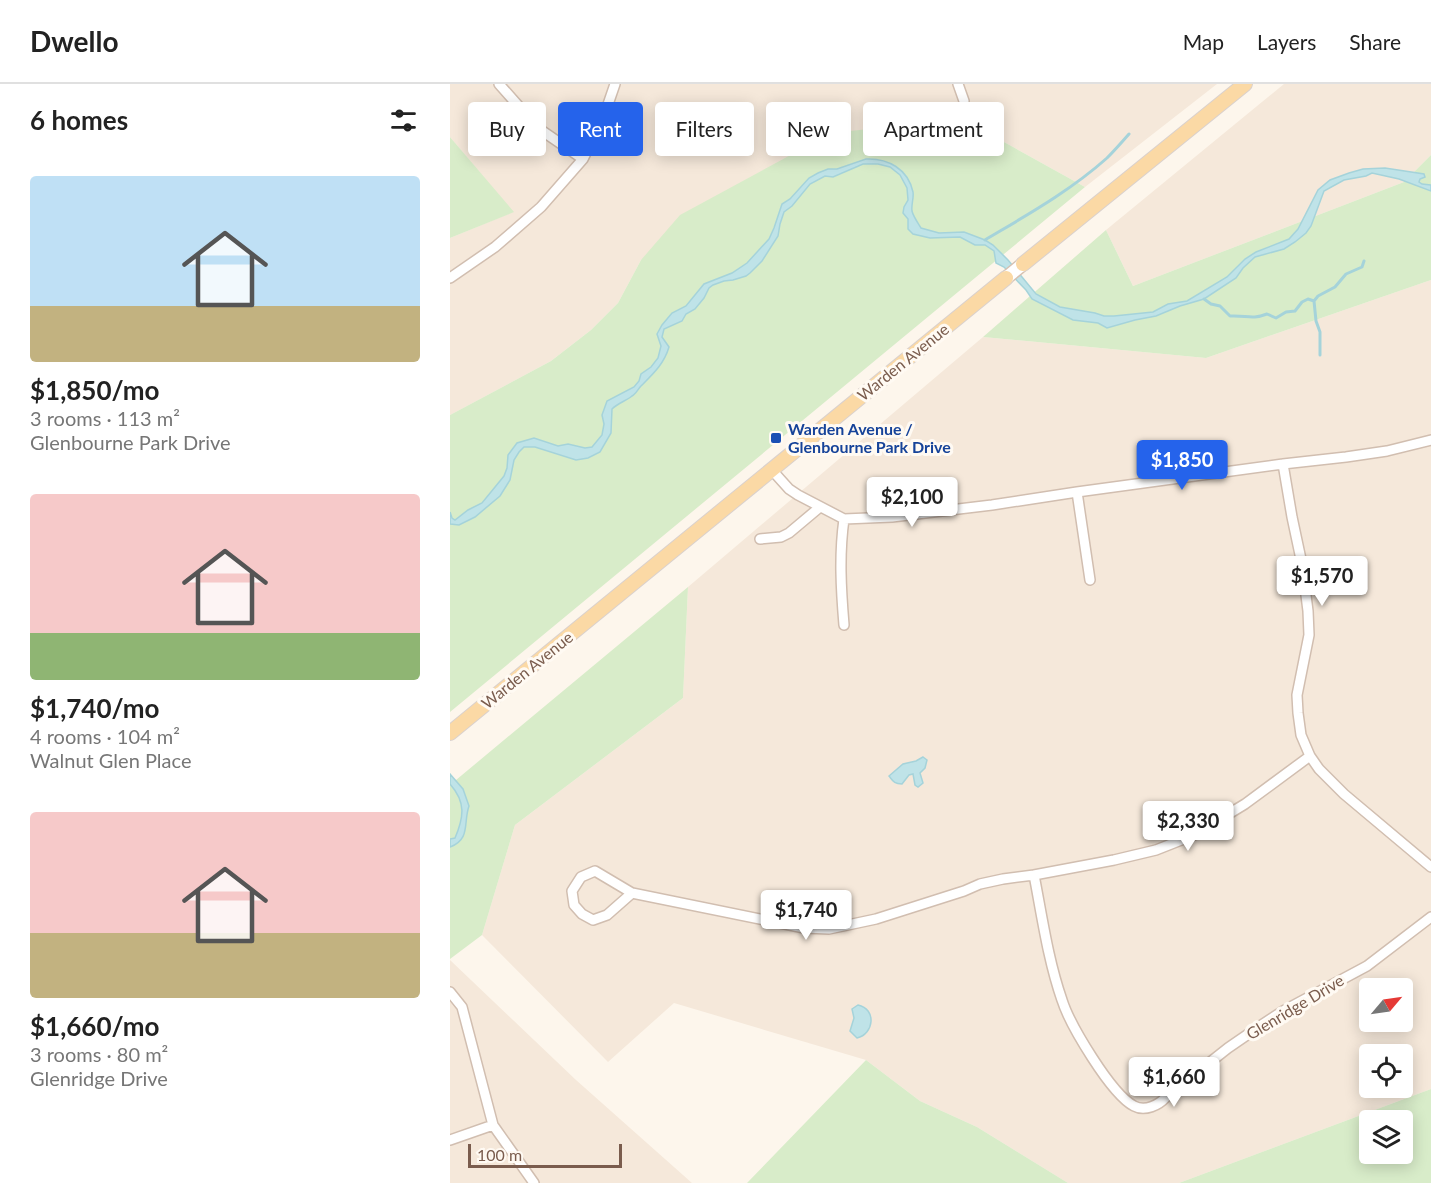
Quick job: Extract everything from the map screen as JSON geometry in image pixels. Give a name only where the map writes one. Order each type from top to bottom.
[{"type":"main road","name":"Warden Avenue","points":[[450,733],[1245,84]]},
{"type":"street","points":[[499,84],[538,128],[583,159]]},
{"type":"street","points":[[450,278],[495,247],[541,207],[583,159],[604,116],[615,84]]},
{"type":"street","points":[[958,84],[964,101]]},
{"type":"street","points":[[771,469],[789,489],[844,519],[892,517],[1283,464],[1346,458],[1431,440]]},
{"type":"street","points":[[1283,464],[1308,601],[1309,635],[1297,695],[1301,735],[1310,756],[1319,769],[1344,794],[1431,867]]},
{"type":"street","points":[[1077,492],[1090,580]]},
{"type":"street","points":[[760,539],[789,534],[820,507]]},
{"type":"street","points":[[844,519],[840,570],[844,625]]},
{"type":"street","points":[[632,893],[607,915],[593,920],[573,905],[572,891],[582,877],[595,871],[632,893],[804,928],[829,929],[876,919],[980,884],[1114,860],[1156,850],[1194,835],[1245,804],[1310,756]]},
{"type":"street","name":"Glenridge Drive","points":[[1034,874],[1054,973],[1074,1027],[1099,1068],[1123,1097],[1133,1106],[1141,1108],[1160,1104],[1228,1048],[1283,1011],[1367,966],[1431,917]]},
{"type":"street","points":[[450,992],[462,1007],[493,1125],[534,1183]]},
{"type":"street","points":[[450,1140],[493,1125]]},
{"type":"shaded area","points":[[450,84],[1217,84],[1085,187],[1004,142],[1004,102],[863,102],[863,132],[851,139],[851,102],[766,102],[766,156],[822,156],[641,260],[618,303],[591,330],[551,361],[450,415],[450,238],[513,212],[450,137]]},
{"type":"shaded area","points":[[1284,84],[1431,84],[1431,155],[1404,182],[1133,286],[1106,230]]},
{"type":"shaded area","points":[[1431,280],[1431,1089],[1413,1096],[1413,1044],[1359,1044],[1359,1098],[1407,1098],[1375,1110],[1359,1110],[1359,1116],[1179,1183],[1068,1183],[977,1127],[920,1101],[866,1060],[674,1003],[608,1062],[482,935],[515,825],[683,698],[688,587],[983,337],[1206,358]]},
{"type":"shaded area","points":[[450,960],[576,1080],[692,1183],[450,1183]]},
{"type":"green space","points":[[863,130],[863,156],[1004,156],[1004,142],[1085,187],[450,712],[450,415],[551,361],[591,330],[618,303],[641,260],[680,215],[789,156],[851,156],[851,131]]},
{"type":"green space","points":[[450,137],[514,212],[450,238]]},
{"type":"green space","points":[[1431,155],[1431,280],[1206,358],[983,337],[1106,230],[1133,286],[1404,182]]},
{"type":"green space","points":[[688,587],[683,698],[515,825],[482,935],[450,959],[450,785]]},
{"type":"green space","points":[[866,1060],[920,1101],[977,1127],[1068,1183],[747,1183]]},
{"type":"green space","points":[[1431,1089],[1431,1183],[1179,1183],[1359,1116],[1359,1164],[1413,1164],[1413,1110],[1375,1110],[1407,1098],[1413,1098],[1413,1096]]},
{"type":"water","points":[[866,159],[882,160],[896,166],[907,177],[913,192],[913,213],[921,228],[939,233],[964,232],[985,240],[1008,260],[1036,294],[1060,307],[1104,316],[1153,312],[1168,304],[1187,301],[1227,277],[1245,259],[1256,252],[1289,239],[1298,229],[1318,190],[1330,180],[1363,169],[1385,168],[1424,174],[1425,177],[1419,182],[1431,185],[1431,191],[1399,179],[1372,173],[1344,180],[1324,191],[1311,226],[1306,233],[1284,249],[1255,257],[1236,278],[1204,299],[1156,316],[1107,328],[1098,323],[1073,320],[1032,299],[1004,267],[996,263],[994,251],[985,245],[975,245],[960,237],[930,238],[913,234],[908,229],[908,219],[903,213],[908,200],[907,188],[900,175],[890,167],[863,164],[833,177],[825,176],[810,184],[784,212],[778,236],[762,261],[750,273],[713,285],[695,309],[686,314],[682,321],[664,329],[662,337],[669,347],[664,359],[635,394],[612,409],[611,433],[600,452],[588,458],[576,460],[535,447],[524,447],[514,460],[510,480],[500,496],[475,517],[459,525],[450,524],[450,512],[455,520],[482,503],[504,476],[508,455],[517,443],[534,438],[558,446],[568,444],[585,448],[592,447],[602,435],[604,424],[602,415],[607,401],[634,387],[641,374],[658,358],[661,346],[657,334],[672,313],[686,306],[704,284],[732,273],[747,263],[769,239],[782,204],[790,199],[809,178],[828,169],[837,169]]},
{"type":"water","points":[[923,757],[927,760],[925,768],[920,773],[923,783],[918,787],[915,785],[913,774],[909,775],[902,784],[895,783],[889,776],[903,764]]},
{"type":"water","points":[[450,774],[463,789],[469,806],[464,835],[457,844],[450,847],[450,839],[455,838],[462,810],[459,797],[450,784]]},
{"type":"water","points":[[858,1005],[868,1011],[871,1022],[867,1032],[857,1038],[850,1031],[854,1018],[852,1009]]},
{"type":"waterway","points":[[985,240],[1078,181],[1107,158],[1129,134]]},
{"type":"waterway","points":[[1204,299],[1220,306],[1230,316],[1253,317],[1267,314],[1276,318],[1286,312],[1295,311],[1302,302],[1308,299],[1314,301],[1318,296],[1335,287],[1346,274],[1362,267],[1364,261]]},
{"type":"waterway","points":[[1314,301],[1316,321],[1320,332],[1320,355]]},
{"type":"place","name":"Warden Avenue / Glenbourne Park Drive","points":[[776,438]]}]
